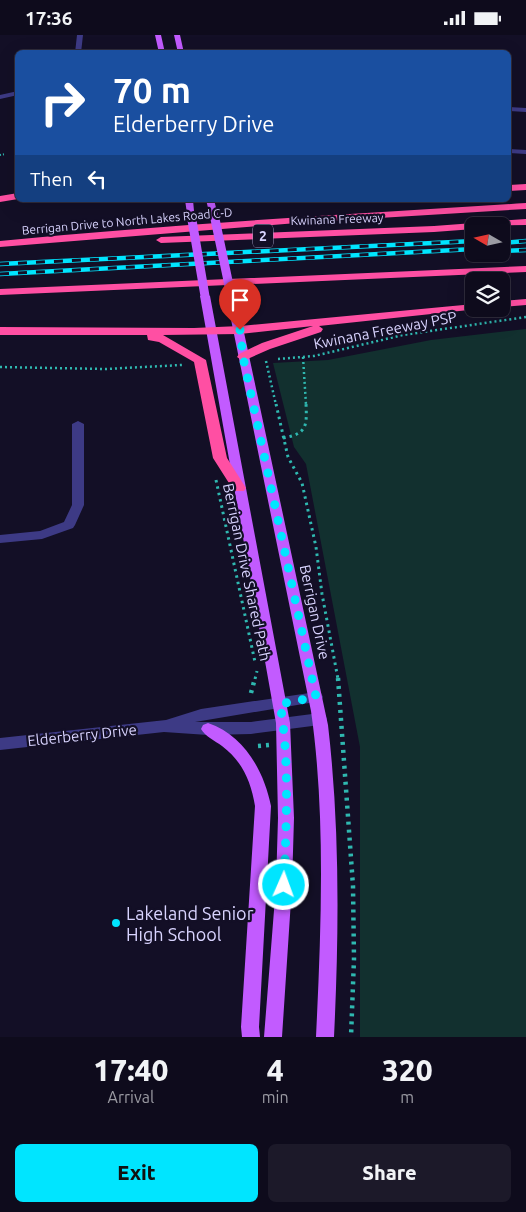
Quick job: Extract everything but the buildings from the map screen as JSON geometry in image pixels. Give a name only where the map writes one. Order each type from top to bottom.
[{"type":"highway","points":[[511,187],[526,187]]},
{"type":"highway","points":[[0,199],[15,197]]},
{"type":"highway","name":"Berrigan Drive to North Lakes Road C-D","points":[[0,245],[62,237],[526,206]]},
{"type":"highway","name":"Kwinana Freeway","points":[[0,245],[434,229],[526,222]]},
{"type":"highway","points":[[0,292],[526,269]]},
{"type":"highway","points":[[510,303],[526,301]]},
{"type":"highway","points":[[0,331],[240,330],[465,308]]},
{"type":"highway","points":[[243,357],[266,345],[352,319]]},
{"type":"highway","points":[[119,332],[163,339],[200,360],[220,458],[239,488]]},
{"type":"main road","points":[[158,35],[161,50]]},
{"type":"main road","points":[[177,35],[180,49]]},
{"type":"main road","points":[[189,202],[239,488],[283,723],[286,828],[278,990],[273,1037]]},
{"type":"main road","name":"Berrigan Drive","points":[[211,202],[240,330],[243,357],[320,719],[330,869],[325,1037]]},
{"type":"main road","points":[[208,729],[228,740],[242,755],[261,787],[264,806],[250,1027],[251,1037]]},
{"type":"street","points":[[78,50],[80,35]]},
{"type":"street","points":[[0,97],[15,94]]},
{"type":"street","points":[[511,109],[526,110]]},
{"type":"street","points":[[511,151],[526,152]]},
{"type":"street","points":[[0,539],[42,535],[69,525],[78,505],[78,423]]},
{"type":"street","name":"Elderberry Drive","points":[[164,727],[201,715],[316,697]]},
{"type":"street","name":"Elderberry Drive","points":[[0,744],[164,727],[251,728],[320,719]]},
{"type":"path","points":[[0,155],[5,154]]},
{"type":"path","name":"Kwinana Freeway PSP","points":[[278,359],[303,357],[403,335],[526,317]]},
{"type":"path","points":[[283,438],[296,436],[303,433],[306,429],[303,357]]},
{"type":"path","points":[[0,367],[105,369],[182,365]]},
{"type":"path","name":"Berrigan Drive Shared Path","points":[[214,471],[220,509],[257,672],[250,689],[251,708]]},
{"type":"path","points":[[242,755],[258,746],[251,728]]},
{"type":"green space","points":[[526,329],[526,1037],[360,1037],[360,747],[306,464],[294,447],[273,363],[328,360],[431,340]]},
{"type":"railway","points":[[0,264],[465,241]]},
{"type":"railway","points":[[510,242],[526,241]]},
{"type":"railway","points":[[0,274],[465,249]]},
{"type":"railway","points":[[510,251],[526,250]]},
{"type":"place","name":"Lakeland Senior High School","points":[[116,923]]},
{"type":"route","points":[[240,330],[243,357],[316,697],[280,704],[283,723],[286,818],[284,885]]}]
